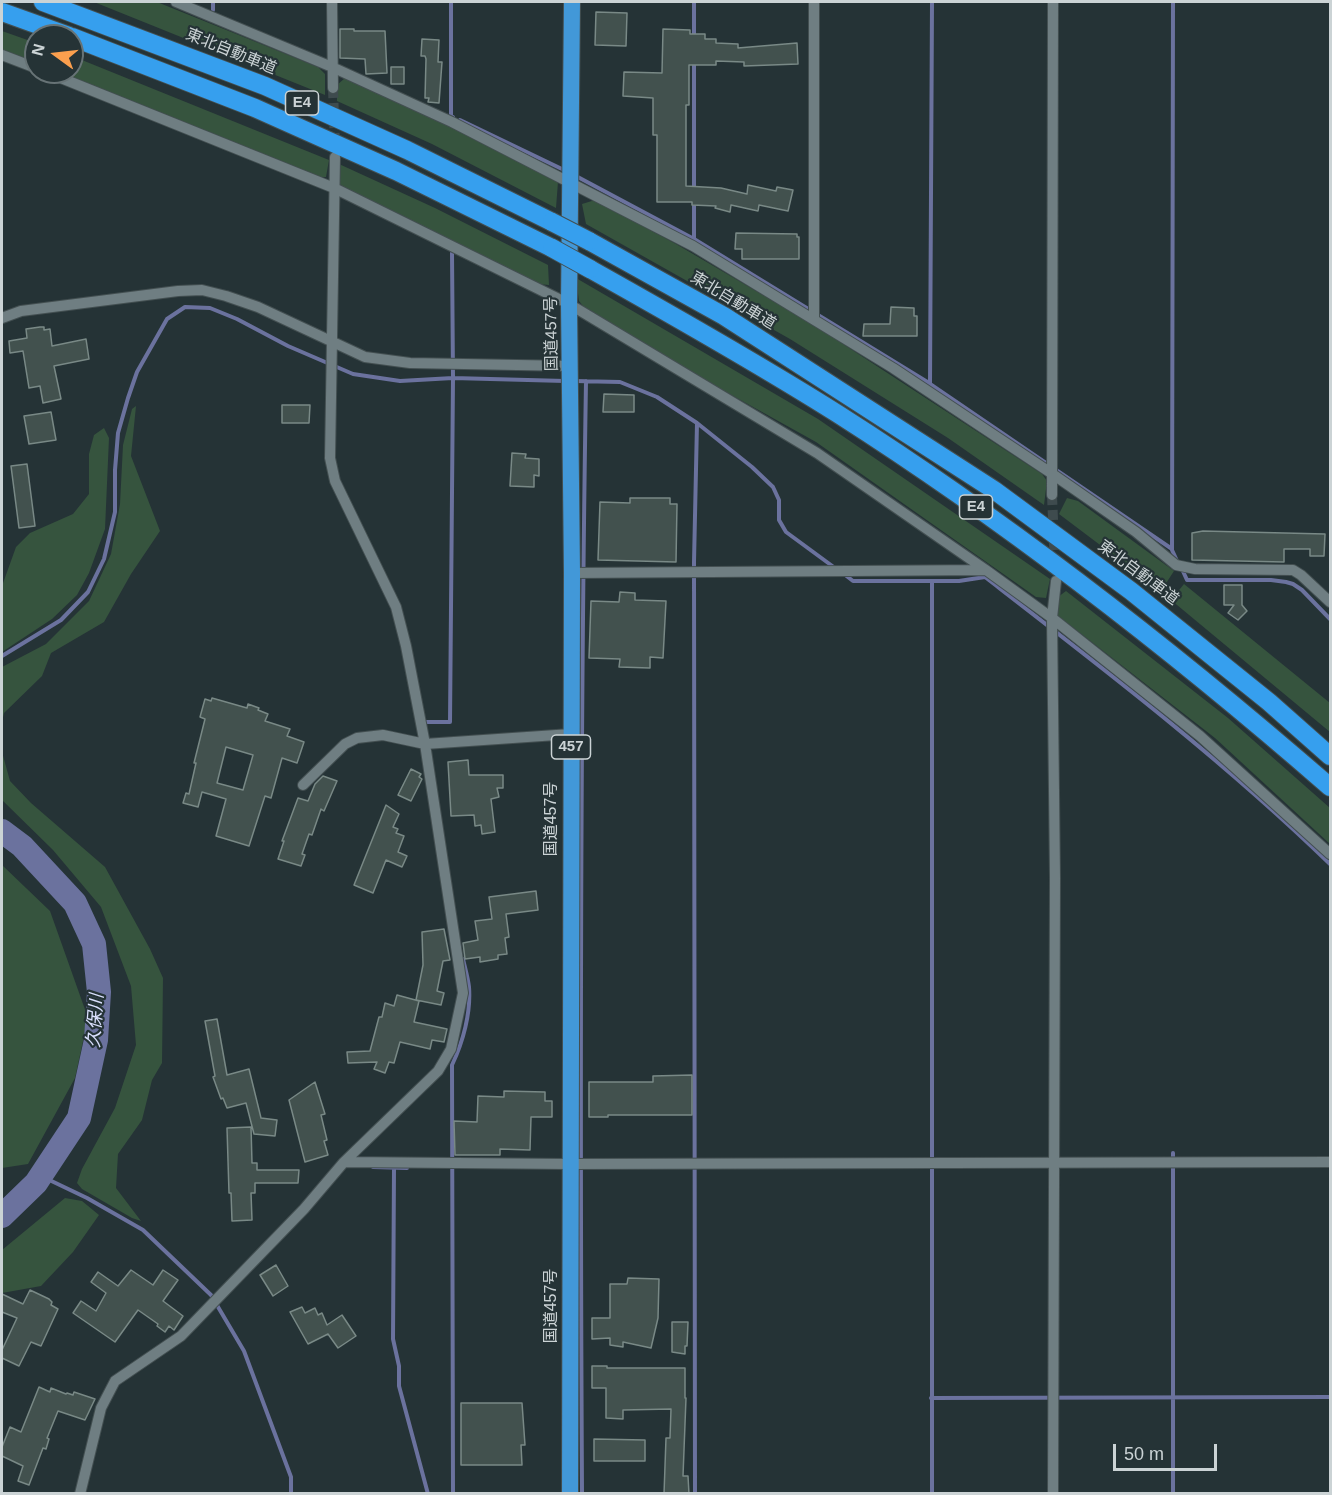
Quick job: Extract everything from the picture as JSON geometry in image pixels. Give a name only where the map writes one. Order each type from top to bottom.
[{"type":"highway","name":"東北自動車道","points":[[43,2],[265,86],[407,150],[552,222],[724,316],[850,395],[994,490],[1131,591],[1269,702],[1330,756]]},
{"type":"highway","name":"国道457号","points":[[570,1494],[572,573],[569,304],[572,2]]},
{"type":"highway","name":"E4","points":[[2,12],[35,24]]},
{"type":"highway","name":"E4","points":[[84,42],[255,108],[396,171],[552,248],[715,339],[838,415],[983,512],[1117,610],[1254,721],[1330,788]]},
{"type":"street","points":[[176,2],[332,67],[452,122],[693,246],[892,368],[1051,473],[1136,532],[1176,565],[1195,569],[1293,570],[1330,602]]},
{"type":"street","points":[[332,2],[333,88]]},
{"type":"street","points":[[814,2],[814,319]]},
{"type":"street","points":[[1052,495],[1053,2]]},
{"type":"street","points":[[2,56],[24,64]]},
{"type":"street","points":[[76,84],[334,188],[569,304],[817,453],[1052,618],[1200,736],[1330,854]]},
{"type":"street","points":[[80,1494],[101,1408],[115,1381],[181,1336],[304,1209],[344,1162],[438,1071],[451,1049],[458,1026],[463,993],[425,744],[406,646],[396,607],[332,472],[330,458],[335,157]]},
{"type":"street","points":[[2,318],[21,311],[178,291],[201,291],[226,296],[258,307],[365,357],[410,363],[570,366]]},
{"type":"street","points":[[572,573],[986,570]]},
{"type":"street","points":[[1053,1494],[1055,878],[1052,618],[1056,581]]},
{"type":"street","points":[[303,785],[345,744],[357,738],[383,735],[425,744],[571,734]]},
{"type":"street","points":[[344,1162],[569,1164],[1330,1162]]},
{"type":"green space","points":[[94,2],[157,2],[318,67],[325,74],[325,95]]},
{"type":"green space","points":[[2,31],[24,39],[24,59],[2,51]]},
{"type":"green space","points":[[84,61],[329,160],[326,177],[316,177],[84,83]]},
{"type":"green space","points":[[345,78],[453,128],[558,182],[556,208],[432,144],[337,101],[337,85]]},
{"type":"green space","points":[[339,164],[435,208],[548,265],[549,285],[538,284],[342,187],[338,182]]},
{"type":"green space","points":[[595,200],[676,244],[814,325],[1042,474],[1047,481],[1044,505],[948,438],[790,339],[586,224],[582,204]]},
{"type":"green space","points":[[576,278],[818,419],[1050,579],[1046,598],[1036,597],[816,442],[593,318],[579,301]]},
{"type":"green space","points":[[136,406],[131,456],[160,531],[131,574],[104,622],[51,653],[42,676],[4,713],[2,722],[2,667],[46,644],[89,601],[111,554],[120,504],[123,445],[132,409]]},
{"type":"green space","points":[[104,428],[109,438],[105,529],[89,573],[77,595],[52,619],[2,652],[2,586],[16,547],[30,533],[73,514],[89,494],[89,454],[94,435]]},
{"type":"green space","points":[[1067,498],[1078,501],[1174,571],[1161,591],[1059,514]]},
{"type":"green space","points":[[1184,584],[1330,703],[1330,732],[1171,600]]},
{"type":"green space","points":[[1066,591],[1228,718],[1330,808],[1330,844],[1215,738],[1057,615],[1058,597]]},
{"type":"green space","points":[[2,752],[10,781],[31,803],[105,867],[150,949],[163,978],[162,1063],[152,1080],[142,1120],[118,1154],[116,1188],[141,1221],[82,1189],[77,1183],[82,1169],[115,1108],[136,1045],[131,986],[101,907],[53,850],[2,800]]},
{"type":"green space","points":[[2,865],[50,911],[88,1018],[75,1078],[28,1164],[2,1168]]},
{"type":"green space","points":[[65,1198],[82,1201],[99,1215],[73,1252],[41,1286],[2,1293],[2,1250]]},
{"type":"building","points":[[596,12],[627,13],[626,46],[595,45]]},
{"type":"building","points":[[340,29],[385,31],[387,73],[366,74],[365,59],[340,58]]},
{"type":"building","points":[[663,29],[690,30],[690,34],[705,34],[705,39],[716,39],[716,43],[738,44],[738,48],[797,43],[798,64],[744,66],[744,62],[716,61],[716,65],[689,65],[689,105],[686,105],[686,186],[721,188],[747,194],[748,185],[776,191],[777,187],[793,190],[788,211],[759,205],[758,211],[731,205],[730,212],[715,208],[716,206],[692,205],[692,202],[657,202],[657,135],[653,135],[653,98],[623,96],[624,72],[662,73]]},
{"type":"building","points":[[422,39],[439,40],[438,62],[442,62],[439,103],[428,102],[429,98],[425,98],[426,59],[425,56],[421,56]]},
{"type":"building","points":[[391,67],[404,67],[404,84],[391,84]]},
{"type":"building","points":[[736,233],[797,234],[799,259],[742,259],[742,249],[735,249]]},
{"type":"building","points":[[891,307],[914,308],[914,316],[917,316],[917,336],[863,336],[864,324],[890,324]]},
{"type":"building","points":[[44,327],[44,330],[50,329],[52,346],[86,339],[89,359],[54,366],[61,399],[43,403],[40,386],[29,388],[23,351],[10,353],[9,341],[27,338],[26,329]]},
{"type":"building","points":[[604,394],[634,395],[634,412],[603,412]]},
{"type":"building","points":[[282,405],[310,405],[309,423],[282,423]]},
{"type":"building","points":[[51,412],[56,440],[29,444],[24,416]]},
{"type":"building","points":[[512,453],[526,454],[525,458],[539,459],[539,476],[534,475],[534,487],[510,486]]},
{"type":"building","points":[[27,464],[35,526],[19,528],[11,466]]},
{"type":"building","points":[[630,498],[670,498],[670,504],[677,504],[676,562],[598,560],[600,502],[630,503]]},
{"type":"building","points":[[1203,531],[1325,534],[1324,556],[1310,556],[1310,549],[1284,549],[1284,562],[1192,560],[1192,533]]},
{"type":"building","points":[[1224,585],[1242,585],[1242,605],[1247,611],[1238,620],[1228,613],[1234,605],[1224,605]]},
{"type":"building","points":[[620,592],[635,593],[635,600],[666,601],[663,658],[650,657],[650,668],[619,667],[620,659],[589,658],[591,601],[619,602]]},
{"type":"building","points":[[212,698],[247,708],[248,704],[259,708],[258,710],[268,714],[265,721],[290,729],[287,736],[304,742],[297,763],[282,758],[271,798],[265,796],[249,846],[216,836],[226,799],[202,792],[198,807],[183,803],[186,793],[189,794],[205,719],[200,717],[205,699],[211,701]],"holes":[[[226,747],[253,755],[243,790],[217,783]]]},
{"type":"building","points":[[468,760],[469,775],[503,775],[503,788],[497,788],[499,797],[491,799],[495,832],[482,834],[481,825],[475,826],[474,815],[451,816],[448,762]]},
{"type":"building","points":[[411,769],[421,774],[419,777],[422,779],[411,801],[398,795]]},
{"type":"building","points":[[323,776],[337,781],[324,811],[321,809],[312,835],[309,834],[302,854],[305,855],[301,866],[278,859],[284,841],[282,841],[298,798],[308,801],[315,784]]},
{"type":"building","points":[[386,805],[399,814],[393,827],[398,829],[396,833],[404,836],[398,852],[407,856],[402,867],[386,860],[373,893],[354,885]]},
{"type":"building","points":[[536,891],[538,910],[506,914],[509,937],[505,938],[507,954],[498,955],[498,959],[480,962],[480,957],[465,959],[463,943],[478,940],[475,921],[492,919],[489,897]]},
{"type":"building","points":[[444,929],[450,960],[443,961],[437,991],[444,993],[441,1005],[416,1000],[423,965],[422,932]]},
{"type":"building","points":[[397,995],[419,1001],[414,1022],[447,1029],[444,1042],[432,1040],[430,1049],[400,1042],[394,1063],[389,1062],[385,1073],[374,1069],[377,1062],[348,1063],[347,1052],[370,1051],[385,1003],[394,1006]]},
{"type":"building","points":[[217,1019],[227,1075],[249,1069],[261,1118],[277,1120],[275,1136],[254,1134],[246,1103],[227,1108],[223,1098],[221,1099],[213,1077],[215,1076],[205,1021]]},
{"type":"building","points":[[692,1075],[692,1115],[589,1117],[589,1082],[653,1082],[653,1076]]},
{"type":"building","points":[[315,1082],[325,1114],[321,1115],[328,1155],[305,1162],[289,1100]]},
{"type":"building","points":[[504,1091],[545,1092],[545,1101],[552,1101],[552,1117],[531,1117],[530,1150],[500,1149],[500,1155],[455,1155],[454,1121],[477,1122],[478,1096],[504,1097]]},
{"type":"building","points":[[251,1127],[252,1163],[257,1163],[257,1170],[299,1170],[298,1183],[255,1183],[255,1193],[251,1193],[252,1220],[232,1221],[227,1128]]},
{"type":"building","points":[[276,1265],[288,1286],[273,1296],[260,1275]]},
{"type":"building","points":[[131,1270],[153,1285],[163,1270],[178,1280],[163,1301],[183,1316],[174,1330],[169,1326],[165,1332],[138,1310],[115,1342],[73,1313],[81,1301],[96,1311],[106,1293],[91,1282],[98,1272],[118,1286]]},
{"type":"building","points":[[628,1278],[659,1279],[658,1318],[651,1348],[623,1342],[623,1347],[610,1345],[610,1338],[592,1339],[592,1318],[610,1318],[610,1284],[627,1284]]},
{"type":"building","points":[[30,1290],[49,1299],[52,1302],[51,1305],[58,1309],[41,1346],[31,1342],[19,1366],[2,1358],[2,1350],[17,1318],[2,1312],[2,1294],[23,1304]]},
{"type":"building","points":[[302,1307],[305,1313],[315,1308],[318,1315],[322,1313],[327,1325],[342,1315],[356,1336],[338,1348],[328,1334],[308,1344],[290,1312]]},
{"type":"building","points":[[672,1322],[688,1322],[685,1354],[672,1352]]},
{"type":"building","points":[[592,1366],[685,1368],[683,1476],[688,1476],[689,1494],[664,1494],[666,1438],[670,1438],[671,1409],[623,1410],[623,1419],[606,1418],[606,1388],[592,1388]]},
{"type":"building","points":[[39,1387],[50,1392],[51,1388],[66,1394],[73,1395],[74,1392],[95,1399],[85,1420],[58,1411],[47,1438],[49,1439],[46,1449],[43,1448],[29,1485],[18,1481],[23,1466],[2,1456],[2,1447],[10,1427],[21,1432]]},
{"type":"building","points":[[461,1403],[522,1403],[525,1445],[521,1445],[522,1465],[461,1465]]},
{"type":"building","points":[[594,1439],[645,1440],[645,1461],[594,1461]]},
{"type":"waterway","points":[[213,2],[213,10]]},
{"type":"waterway","points":[[451,2],[451,116],[453,117]]},
{"type":"waterway","points":[[694,2],[694,37]]},
{"type":"waterway","points":[[932,2],[930,384],[1172,549]]},
{"type":"waterway","points":[[1173,2],[1172,550],[1178,563]]},
{"type":"waterway","points":[[694,63],[694,190]]},
{"type":"waterway","points":[[460,120],[564,170]]},
{"type":"waterway","points":[[574,175],[694,239],[929,383]]},
{"type":"waterway","points":[[694,201],[694,239]]},
{"type":"waterway","points":[[424,724],[424,722],[450,722],[452,253]]},
{"type":"waterway","points":[[2,656],[61,620],[88,592],[104,559],[115,512],[118,433],[128,398],[137,372],[167,319],[185,307],[210,308],[237,319],[288,346],[353,374],[400,381],[453,378],[565,381]]},
{"type":"waterway","points":[[575,381],[620,382],[657,397],[697,423],[773,487],[779,500],[779,520],[786,532],[835,568]]},
{"type":"waterway","points":[[582,1494],[581,938],[586,381]]},
{"type":"waterway","points":[[695,1494],[694,562],[697,423]]},
{"type":"waterway","points":[[1182,569],[1187,580],[1271,580],[1293,584],[1302,590],[1330,619]]},
{"type":"waterway","points":[[844,574],[853,581],[959,581],[985,577],[1205,752],[1248,788],[1330,864]]},
{"type":"waterway","points":[[932,581],[932,1494]]},
{"type":"waterway","name":"久保川","points":[[2,831],[22,846],[75,903],[94,944],[99,992],[96,1040],[79,1118],[36,1183],[2,1216]]},
{"type":"waterway","points":[[453,1494],[452,1065],[463,1037],[469,1007],[469,987],[463,959]]},
{"type":"waterway","points":[[1173,1153],[1173,1494]]},
{"type":"waterway","points":[[373,1167],[407,1168]]},
{"type":"waterway","points":[[394,1168],[393,1339],[399,1366],[399,1386],[428,1494]]},
{"type":"waterway","points":[[41,1176],[87,1198],[143,1230],[211,1295],[244,1351],[291,1477],[291,1494]]},
{"type":"waterway","points":[[931,1398],[1330,1397]]},
{"type":"tunnel","points":[[333,88],[335,147]]},
{"type":"tunnel","points":[[1052,495],[1055,567]]}]
